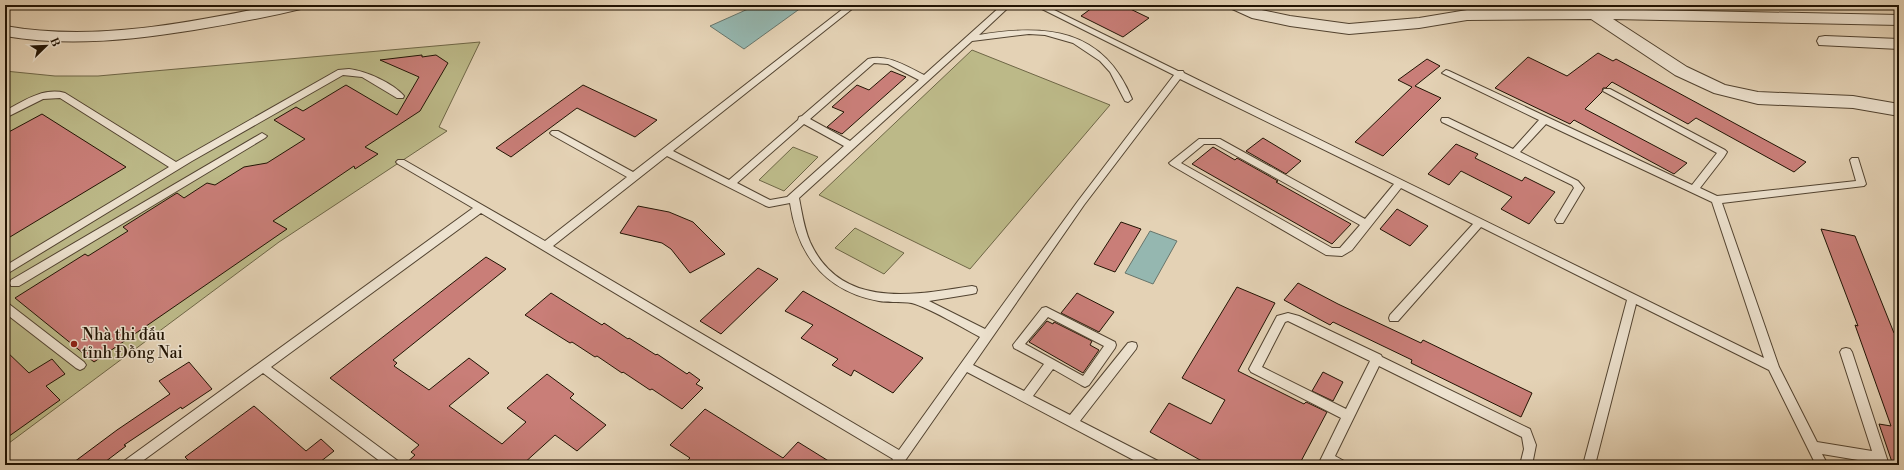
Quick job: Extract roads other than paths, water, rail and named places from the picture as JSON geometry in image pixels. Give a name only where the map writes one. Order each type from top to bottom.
[{"type":"street","points":[[228,20],[243,5]]},
{"type":"street","points":[[5,31],[53,38],[79,38],[159,30],[228,20],[299,5]]},
{"type":"street","points":[[1236,5],[1252,13],[1290,21],[1349,29],[1420,23],[1467,15],[1588,10],[1716,17],[1899,20]]},
{"type":"street","points":[[1454,5],[1467,15]]},
{"type":"street","points":[[1697,5],[1716,17]]},
{"type":"street","points":[[1588,10],[1681,71],[1720,89],[1758,98],[1853,102],[1899,110]]},
{"type":"street","points":[[1825,41],[1899,44]]},
{"type":"lane","points":[[546,246],[853,5]]},
{"type":"lane","points":[[667,152],[769,204],[776,204],[794,198],[1007,5]]},
{"type":"lane","points":[[1038,5],[1773,367]]},
{"type":"lane","points":[[968,39],[1030,32],[1048,34],[1072,40],[1092,50],[1105,60],[1120,78],[1128,99]]},
{"type":"lane","points":[[730,184],[802,119],[871,61],[878,59],[886,61],[924,79]]},
{"type":"lane","points":[[5,271],[176,167],[341,72],[348,70],[360,72],[400,96]]},
{"type":"lane","points":[[1446,73],[1716,200],[1862,184],[1855,160]]},
{"type":"lane","points":[[400,162],[546,246],[898,461],[1081,203],[1180,74]]},
{"type":"lane","points":[[1607,91],[1722,152],[1693,190]]},
{"type":"lane","points":[[5,115],[34,99],[50,93],[62,95],[176,167]]},
{"type":"lane","points":[[802,119],[851,146]]},
{"type":"lane","points":[[1445,120],[1514,152],[1575,183],[1579,188],[1560,220]]},
{"type":"lane","points":[[1514,152],[1544,120]]},
{"type":"lane","points":[[555,132],[634,177]]},
{"type":"lane","points":[[15,283],[262,136]]},
{"type":"lane","points":[[1367,224],[1217,141],[1202,141],[1174,163],[1330,252],[1342,252],[1367,224],[1400,183]]},
{"type":"lane","points":[[794,198],[797,221],[803,240],[813,258],[827,274],[846,286],[871,296],[890,299],[913,298],[972,290]]},
{"type":"lane","points":[[1716,200],[1773,367],[1822,465]]},
{"type":"lane","points":[[128,465],[480,208]]},
{"type":"lane","points":[[98,214],[114,224]]},
{"type":"lane","points":[[1394,318],[1480,222]]},
{"type":"lane","points":[[913,298],[987,335]]},
{"type":"lane","points":[[1589,465],[1633,298]]},
{"type":"lane","points":[[5,307],[80,365]]},
{"type":"lane","points":[[1046,311],[1111,345],[1085,382],[1051,363],[1018,345],[1046,311]]},
{"type":"lane","points":[[1348,416],[1255,369],[1282,319],[1288,317],[1295,319],[1377,358],[1526,433],[1531,441],[1531,447],[1526,465]]},
{"type":"lane","points":[[1072,422],[1132,346]]},
{"type":"lane","points":[[1813,447],[1882,461],[1846,352]]},
{"type":"lane","points":[[1340,465],[1326,462],[1377,358]]},
{"type":"lane","points":[[1026,397],[1051,363]]},
{"type":"lane","points":[[965,366],[1154,465]]},
{"type":"lane","points":[[263,367],[394,465]]},
{"type":"water","points":[[757,5],[805,5],[744,49],[710,26]]},
{"type":"water","points":[[1150,231],[1177,241],[1153,284],[1125,273]]},
{"type":"place","name":"Nhà thi đấu tỉnh Đồng Nai","points":[[74,344]]}]
